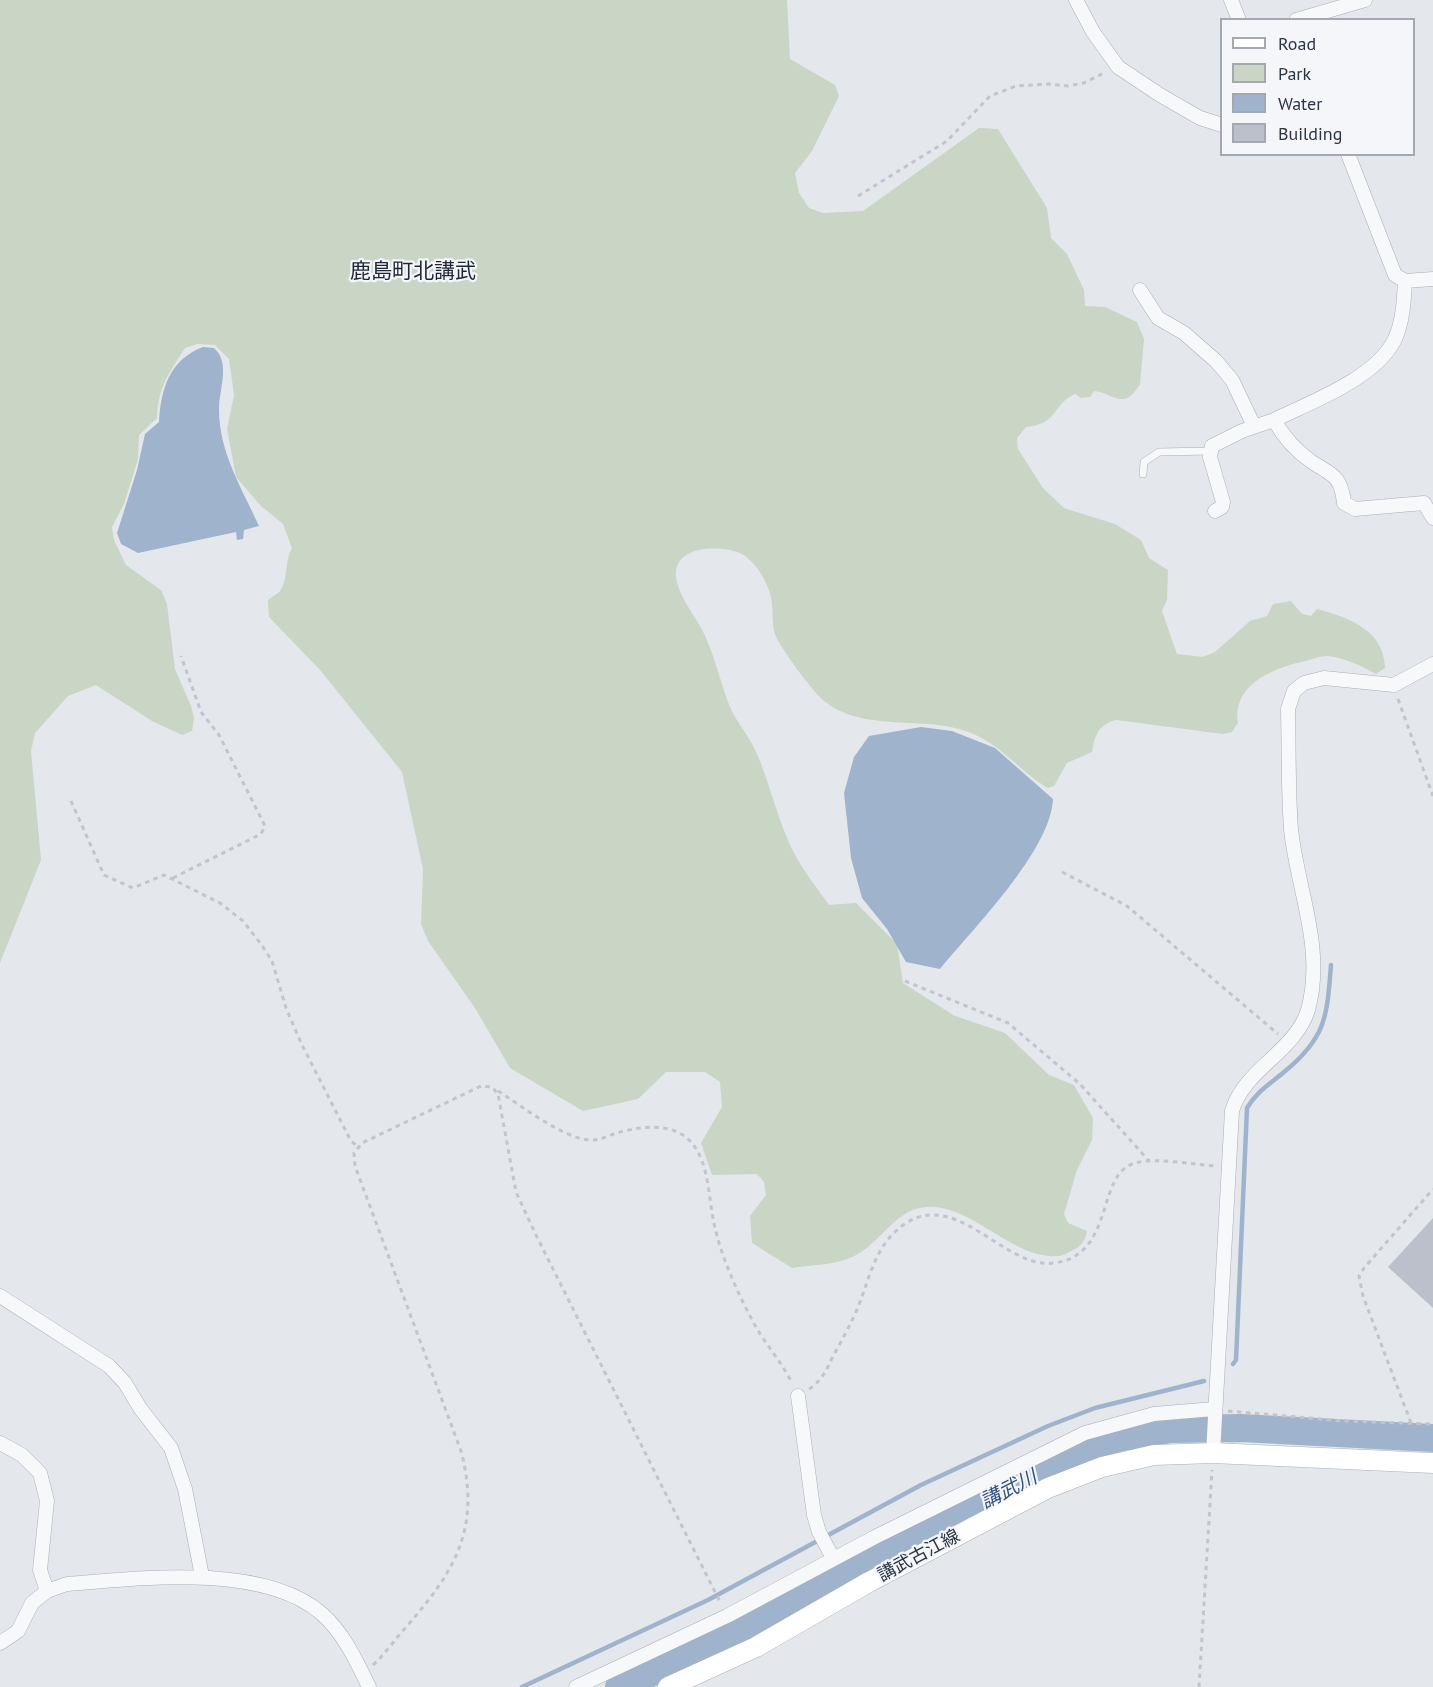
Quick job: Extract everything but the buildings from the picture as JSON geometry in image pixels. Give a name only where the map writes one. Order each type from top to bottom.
[{"type":"main road","name":"講武古江線","points":[[668,1687],[756,1647],[869,1582],[1048,1488],[1102,1467],[1154,1455],[1213,1447],[1433,1463]]},
{"type":"street","points":[[1076,0],[1093,32],[1118,67],[1180,106],[1220,125]]},
{"type":"street","points":[[1231,0],[1238,18]]},
{"type":"street","points":[[1303,18],[1365,0]]},
{"type":"street","points":[[1349,156],[1395,275],[1406,281],[1433,279]]},
{"type":"street","points":[[1215,512],[1222,507],[1223,501],[1210,450],[1216,443],[1274,420],[1341,387],[1374,366],[1394,341],[1403,310],[1406,281]]},
{"type":"street","points":[[1140,290],[1158,318],[1184,333],[1216,361],[1232,380],[1254,426]]},
{"type":"street","points":[[1274,420],[1288,441],[1311,462],[1332,472],[1342,488],[1344,503],[1355,509],[1424,503],[1433,518]]},
{"type":"street","points":[[1213,1447],[1227,1167],[1235,1099],[1240,1089],[1297,1032],[1307,1011],[1313,980],[1313,939],[1291,830],[1288,709],[1294,691],[1304,683],[1324,678],[1394,686],[1433,664]]},
{"type":"street","points":[[0,1296],[109,1366],[125,1383],[140,1408],[171,1448],[186,1489],[202,1576]]},
{"type":"street","points":[[798,1396],[809,1487],[821,1536],[833,1558]]},
{"type":"street","points":[[576,1687],[727,1616],[833,1558],[1032,1457],[1085,1433],[1154,1414],[1214,1412]]},
{"type":"street","points":[[0,1443],[22,1455],[39,1473],[47,1501],[40,1570],[47,1591]]},
{"type":"street","points":[[0,1643],[18,1631],[32,1603],[47,1591],[67,1584],[202,1576],[295,1595],[322,1614],[342,1638],[369,1687]]},
{"type":"lane","points":[[1143,474],[1144,462],[1155,454],[1210,450]]},
{"type":"path","points":[[858,196],[947,141],[990,96],[1016,86],[1049,84],[1068,86],[1084,83],[1118,67]]},
{"type":"path","points":[[173,878],[261,834],[265,826],[219,735],[201,712],[181,656]]},
{"type":"path","points":[[1394,686],[1433,796]]},
{"type":"path","points":[[71,801],[104,875],[133,888],[164,875],[173,878],[179,884],[210,897],[230,910],[261,944],[272,962],[286,1008],[302,1046],[351,1141],[357,1146]]},
{"type":"path","points":[[1062,872],[1127,906],[1287,1041]]},
{"type":"path","points":[[905,981],[1008,1023],[1080,1084],[1151,1162]]},
{"type":"path","points":[[363,1674],[425,1607],[450,1572],[464,1537],[469,1498],[460,1451],[355,1166],[354,1153],[357,1146],[481,1086],[496,1090],[536,1115],[584,1139],[600,1139],[635,1129],[657,1127],[675,1131],[693,1141],[701,1158],[714,1226],[731,1273],[757,1328],[787,1374],[798,1396],[813,1387],[824,1374],[858,1307],[877,1256],[898,1229],[922,1218],[945,1216],[959,1220],[1034,1262],[1058,1263],[1085,1247],[1099,1229],[1118,1173],[1136,1163],[1151,1162],[1227,1167]]},
{"type":"path","points":[[496,1090],[520,1200],[727,1616]]},
{"type":"path","points":[[1411,1423],[1363,1296],[1359,1276],[1433,1189]]},
{"type":"path","points":[[1214,1412],[1344,1421],[1433,1424]]},
{"type":"path","points":[[1199,1687],[1213,1447]]},
{"type":"green space","points":[[0,0],[787,0],[790,59],[835,85],[839,96],[812,151],[795,173],[799,193],[809,208],[823,213],[863,211],[979,128],[998,129],[1047,208],[1051,238],[1067,254],[1084,290],[1085,306],[1105,307],[1137,322],[1144,339],[1140,384],[1128,397],[1118,399],[1094,391],[1090,397],[1081,398],[1075,394],[1067,398],[1050,418],[1037,425],[1026,427],[1017,438],[1018,449],[1043,488],[1064,508],[1115,524],[1141,540],[1149,558],[1168,570],[1167,600],[1162,611],[1177,654],[1203,657],[1215,652],[1250,621],[1267,616],[1273,604],[1291,601],[1302,614],[1311,616],[1317,609],[1363,628],[1379,644],[1385,668],[1376,674],[1347,660],[1328,656],[1281,668],[1269,673],[1248,688],[1238,709],[1238,723],[1232,732],[1223,734],[1116,720],[1110,722],[1098,732],[1092,752],[1067,763],[1054,786],[1048,788],[1002,751],[971,733],[934,725],[856,717],[823,700],[782,648],[775,634],[768,587],[758,569],[743,555],[729,550],[698,550],[681,559],[676,577],[681,593],[706,638],[730,707],[757,754],[791,847],[805,872],[829,905],[856,903],[897,944],[903,983],[955,1016],[1005,1033],[1049,1075],[1074,1085],[1093,1118],[1092,1140],[1077,1170],[1064,1214],[1068,1223],[1087,1231],[1080,1246],[1061,1256],[1044,1255],[1015,1245],[957,1213],[942,1208],[926,1207],[902,1216],[873,1243],[850,1258],[792,1268],[752,1243],[750,1216],[766,1195],[764,1182],[757,1174],[712,1175],[701,1143],[722,1107],[720,1082],[705,1072],[666,1072],[638,1099],[583,1111],[510,1068],[475,1008],[428,941],[421,924],[423,869],[402,772],[321,671],[269,617],[268,600],[283,586],[292,548],[283,524],[261,506],[236,477],[227,429],[234,395],[229,359],[215,345],[198,344],[185,348],[169,373],[162,389],[157,418],[139,435],[138,459],[124,504],[112,527],[114,540],[126,565],[161,590],[167,604],[175,669],[191,706],[194,718],[192,731],[182,735],[152,721],[96,685],[68,696],[35,733],[31,751],[41,860],[0,963]]},
{"type":"water","points":[[203,347],[214,348],[222,361],[223,377],[219,409],[223,440],[233,470],[259,526],[244,530],[243,539],[237,540],[236,532],[138,553],[121,544],[117,533],[137,470],[145,434],[159,422],[165,387],[175,368],[191,353]]},
{"type":"water","points":[[921,727],[952,731],[995,748],[1053,799],[1049,819],[1025,865],[990,911],[940,969],[906,962],[887,929],[862,898],[851,858],[844,793],[854,757],[869,736]]},
{"type":"waterway","points":[[1233,1364],[1236,1360],[1247,1108],[1259,1093],[1298,1060],[1316,1037],[1322,1025],[1328,999],[1331,965]]},
{"type":"waterway","points":[[522,1687],[708,1600],[921,1485],[1048,1426],[1095,1408],[1204,1381]]},
{"type":"waterway","name":"講武川","points":[[619,1687],[689,1656],[1046,1471],[1118,1438],[1171,1429],[1241,1428],[1433,1438]]},
{"type":"district","name":"鹿島町北講武","points":[[413,272]]}]
